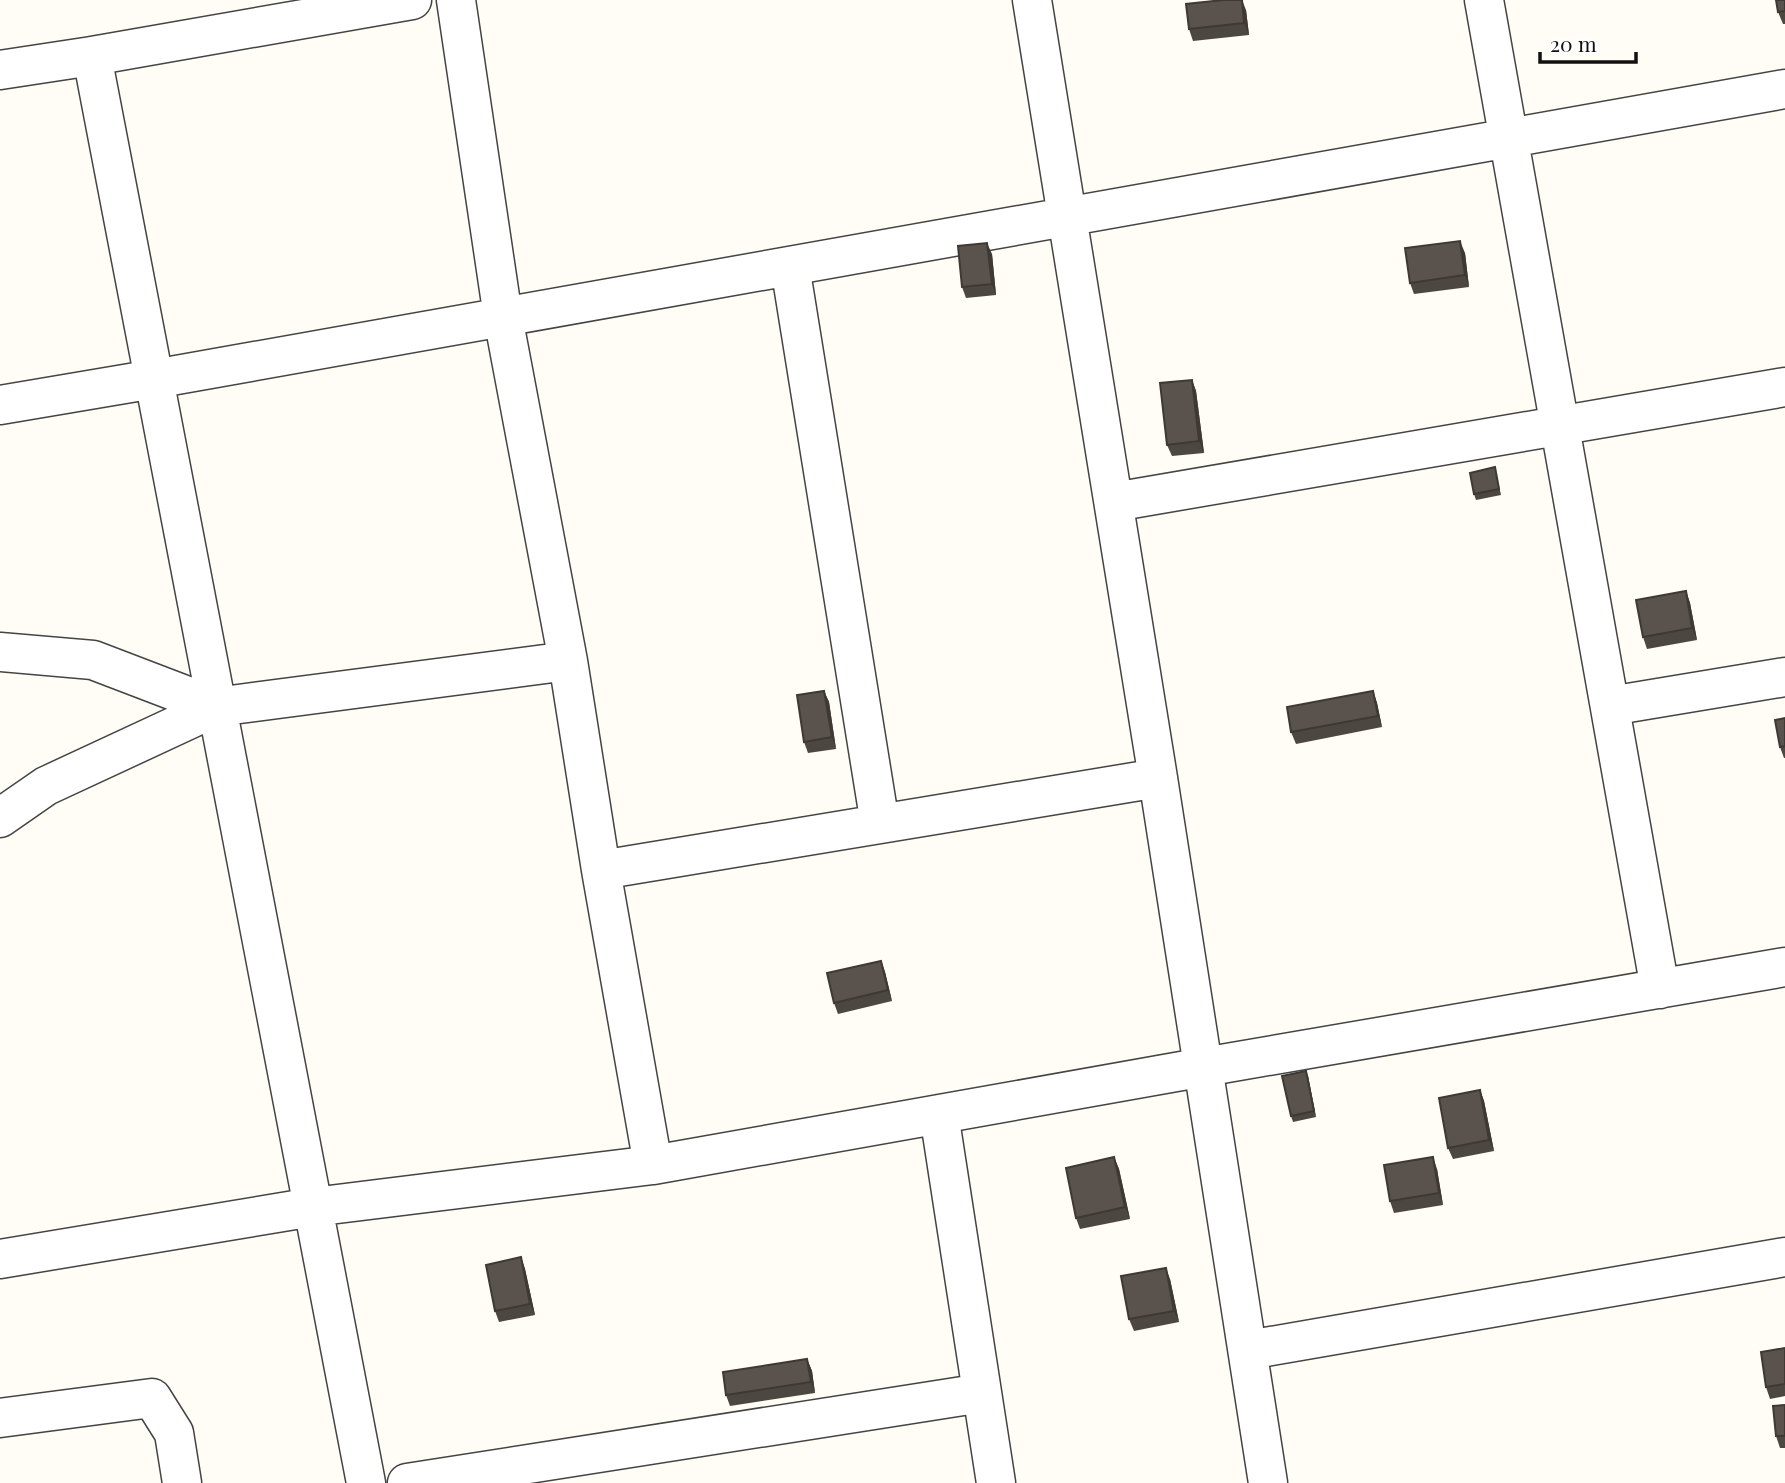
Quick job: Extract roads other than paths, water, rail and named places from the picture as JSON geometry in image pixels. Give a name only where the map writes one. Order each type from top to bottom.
[{"type":"street","points":[[0,70],[412,0]]},
{"type":"street","points":[[456,0],[503,317],[568,661],[601,870],[653,1165]]},
{"type":"street","points":[[1032,0],[1248,1350],[1260,1482]]},
{"type":"street","points":[[1483,0],[1660,989]]},
{"type":"street","points":[[92,56],[366,1483]]},
{"type":"street","points":[[0,405],[1785,89]]},
{"type":"street","points":[[790,266],[880,824]]},
{"type":"street","points":[[1114,502],[1785,387]]},
{"type":"street","points":[[0,652],[93,660],[216,707]]},
{"type":"street","points":[[0,818],[46,786],[216,707],[568,661]]},
{"type":"street","points":[[1610,706],[1785,677]]},
{"type":"street","points":[[601,870],[1158,778]]},
{"type":"street","points":[[0,1259],[313,1207],[653,1165],[1785,967]]},
{"type":"street","points":[[939,1114],[996,1483]]},
{"type":"street","points":[[1248,1350],[1785,1257]]},
{"type":"street","points":[[407,1483],[982,1393]]},
{"type":"street","points":[[0,1418],[152,1398],[174,1433],[182,1483]]}]
